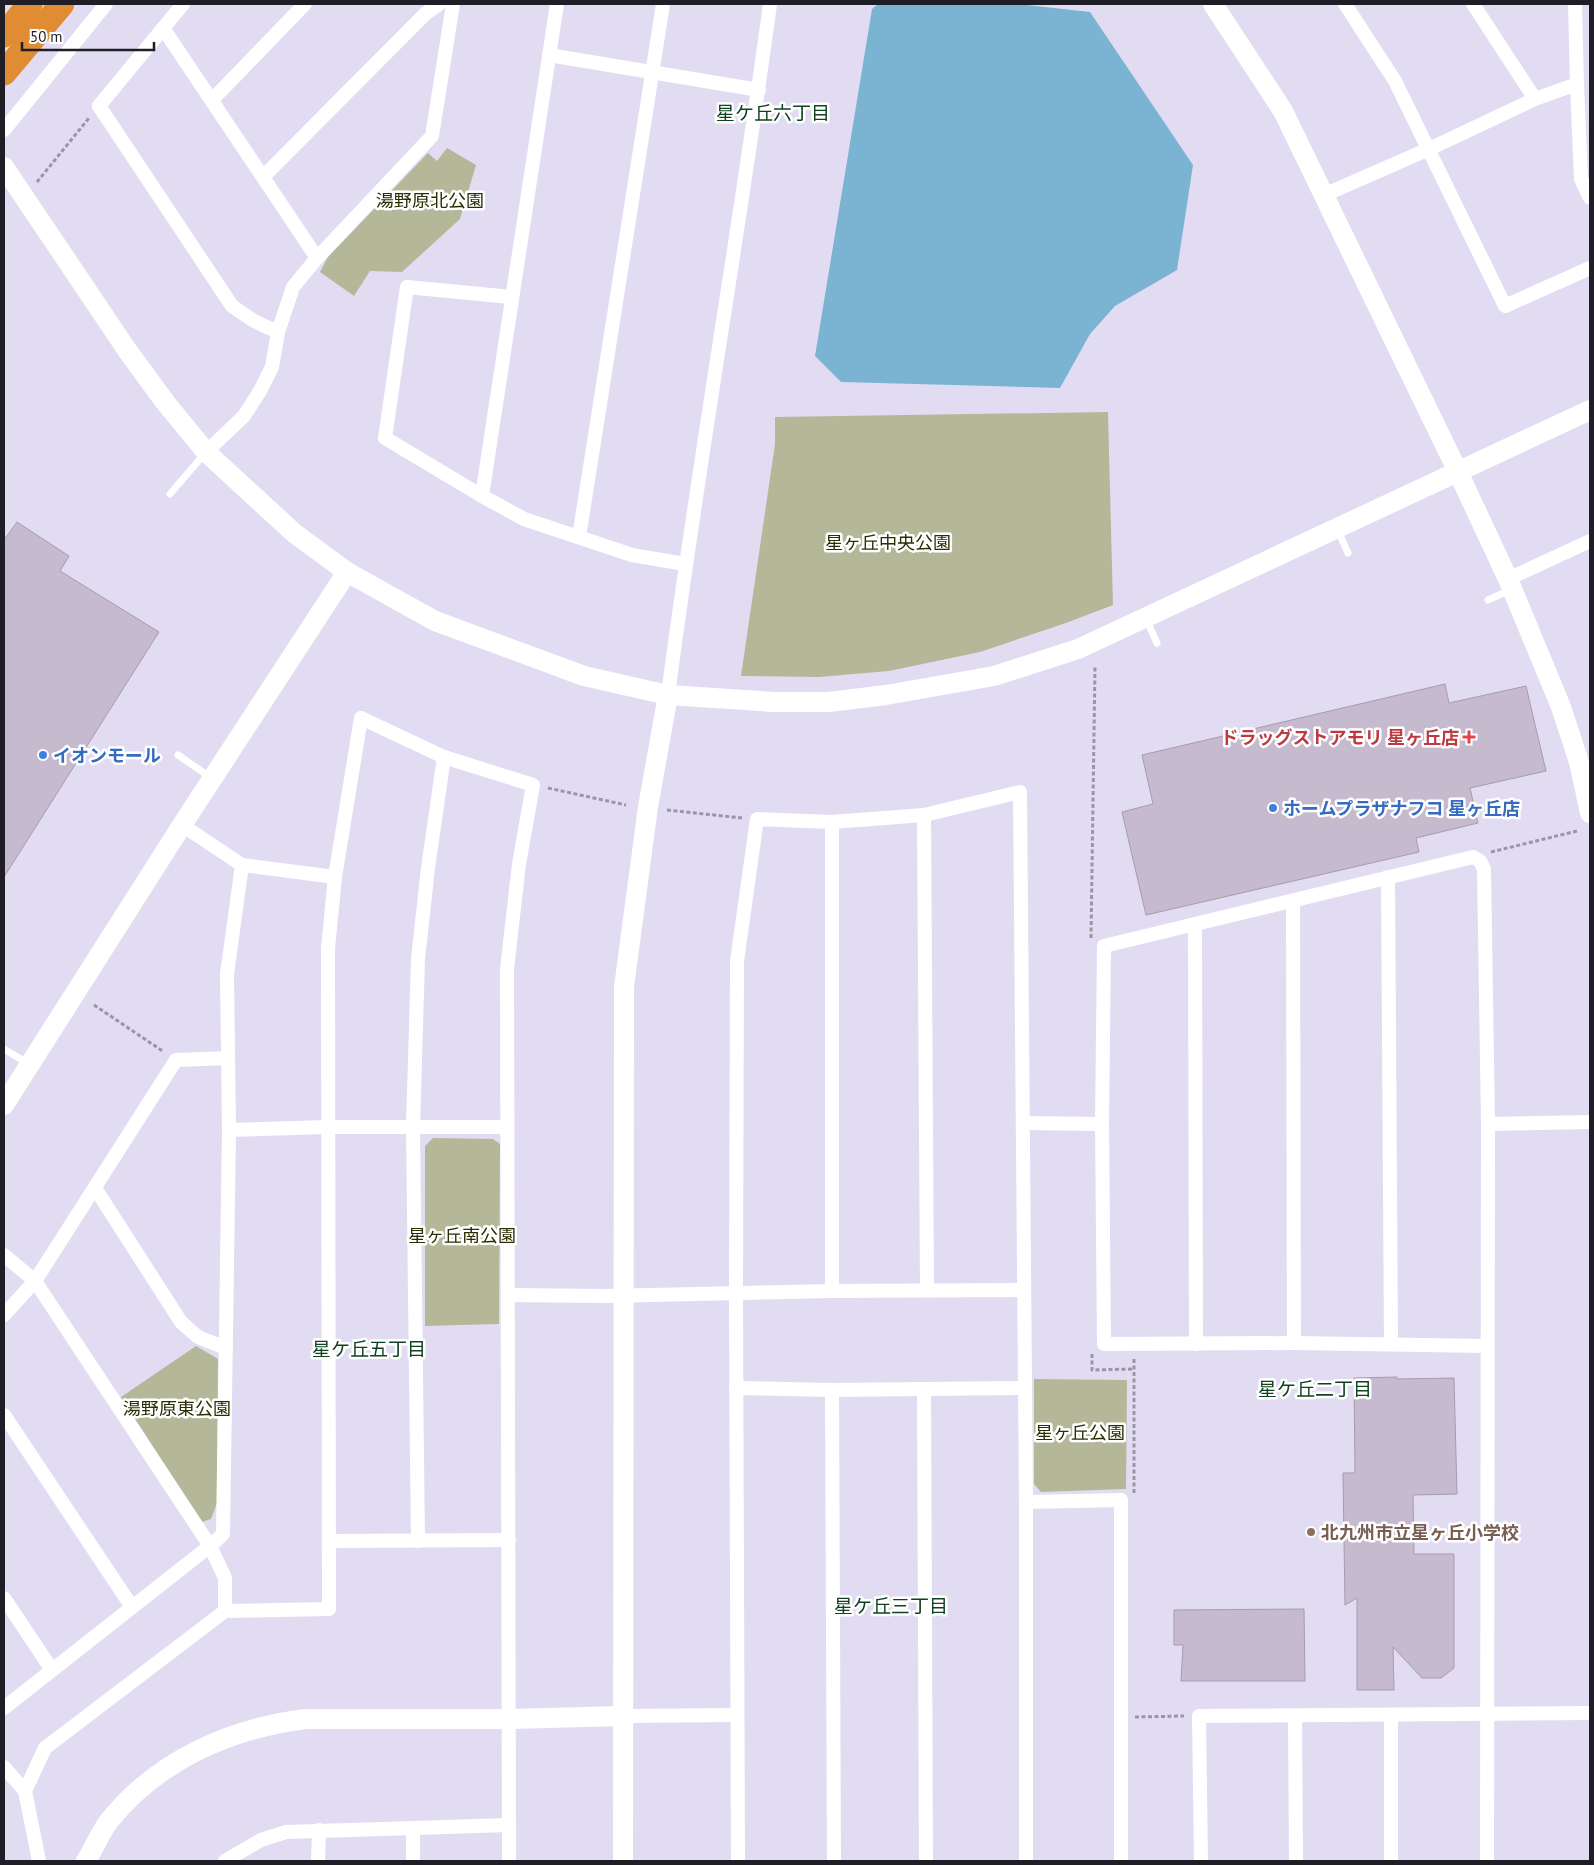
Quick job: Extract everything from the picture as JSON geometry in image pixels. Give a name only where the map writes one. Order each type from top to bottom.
[{"type":"highway","points":[[4,35],[30,4]]},
{"type":"highway","points":[[4,73],[62,4]]},
{"type":"street","points":[[4,130],[106,4]]},
{"type":"street","points":[[183,4],[99,106],[232,306],[254,321],[278,332]]},
{"type":"street","points":[[212,100],[305,4]]},
{"type":"street","points":[[263,177],[425,14],[439,4]]},
{"type":"street","points":[[206,452],[244,416],[260,391],[272,367],[278,332],[293,287],[317,258],[432,136],[453,4]]},
{"type":"street","points":[[482,496],[557,4]]},
{"type":"street","points":[[579,537],[654,73],[663,4]]},
{"type":"street","points":[[622,1861],[624,987],[648,807],[668,695],[685,564],[770,4]]},
{"type":"street","points":[[1212,4],[1282,112],[1458,472],[1510,584],[1561,707],[1579,762],[1590,813]]},
{"type":"street","points":[[1345,4],[1395,81],[1505,306],[1590,268]]},
{"type":"street","points":[[1473,4],[1535,99]]},
{"type":"street","points":[[1575,4],[1581,178],[1590,198]]},
{"type":"street","points":[[163,28],[317,258]]},
{"type":"street","points":[[549,56],[758,90]]},
{"type":"street","points":[[1324,195],[1429,149],[1535,99],[1577,84]]},
{"type":"street","points":[[4,167],[126,350],[165,402],[206,452],[294,533],[347,572],[435,621],[584,676],[668,695],[774,702],[829,702],[886,695],[994,676],[1078,649],[1590,410]]},
{"type":"street","points":[[511,297],[407,287],[385,438],[524,519],[632,555],[685,564]]},
{"type":"street","points":[[1510,584],[1590,541]]},
{"type":"street","points":[[4,1105],[182,825],[347,572]]},
{"type":"street","points":[[25,1791],[45,1748],[225,1611],[329,1609],[328,948],[335,877],[361,718],[444,757],[533,785],[519,864],[507,968],[509,1861]]},
{"type":"street","points":[[418,1541],[413,1127],[418,959],[428,868],[444,757]]},
{"type":"street","points":[[738,1861],[736,1715],[737,962],[757,819],[832,822],[924,815],[1020,792],[1026,1502],[1026,1861]]},
{"type":"street","points":[[924,815],[927,1290]]},
{"type":"street","points":[[832,822],[832,1291]]},
{"type":"street","points":[[182,825],[242,865],[335,877]]},
{"type":"street","points":[[1487,1346],[1294,1343],[1104,1344],[1102,1124],[1104,946],[1473,857],[1480,861],[1484,869],[1488,1124],[1488,1861]]},
{"type":"street","points":[[4,1708],[223,1534],[229,1130],[227,974],[242,865]]},
{"type":"street","points":[[1388,877],[1391,1344]]},
{"type":"street","points":[[1293,901],[1294,1343]]},
{"type":"street","points":[[1195,924],[1196,1344]]},
{"type":"street","points":[[4,1315],[36,1281],[176,1060],[228,1058]]},
{"type":"street","points":[[1488,1124],[1590,1122]]},
{"type":"street","points":[[1023,1123],[1102,1124]]},
{"type":"street","points":[[229,1130],[327,1127],[506,1127]]},
{"type":"street","points":[[95,1188],[181,1322],[198,1337],[226,1348]]},
{"type":"street","points":[[4,1255],[36,1281],[210,1546],[225,1578],[225,1611]]},
{"type":"street","points":[[509,1295],[1024,1290]]},
{"type":"street","points":[[736,1388],[832,1390],[1024,1388]]},
{"type":"street","points":[[924,1389],[926,1861]]},
{"type":"street","points":[[832,1390],[834,1861]]},
{"type":"street","points":[[4,1415],[132,1607]]},
{"type":"street","points":[[1026,1502],[1121,1500],[1120,1861]]},
{"type":"street","points":[[329,1541],[509,1540]]},
{"type":"street","points":[[4,1598],[52,1670]]},
{"type":"street","points":[[1200,1861],[1199,1716],[1590,1712]]},
{"type":"street","points":[[86,1861],[108,1823],[126,1802],[152,1779],[195,1751],[236,1733],[271,1723],[305,1719],[510,1719],[736,1715]]},
{"type":"street","points":[[1391,1715],[1391,1861]]},
{"type":"street","points":[[1295,1716],[1296,1861]]},
{"type":"street","points":[[4,1767],[25,1791],[39,1861]]},
{"type":"street","points":[[225,1861],[261,1840],[286,1832],[509,1825]]},
{"type":"street","points":[[413,1828],[413,1861]]},
{"type":"street","points":[[318,1861],[319,1830]]},
{"type":"lane","points":[[170,494],[206,452]]},
{"type":"lane","points":[[1337,528],[1348,553]]},
{"type":"lane","points":[[1488,600],[1510,584]]},
{"type":"lane","points":[[1146,618],[1157,643]]},
{"type":"lane","points":[[178,755],[213,779]]},
{"type":"lane","points":[[4,1049],[30,1065]]},
{"type":"path","points":[[36,182],[99,106]]},
{"type":"path","points":[[533,785],[626,806]]},
{"type":"path","points":[[663,810],[757,819]]},
{"type":"path","points":[[1473,857],[1577,831]]},
{"type":"path","points":[[94,1005],[176,1060]]},
{"type":"path","points":[[1134,1716],[1199,1716]]},
{"type":"green space","name":"湯野原北公園","points":[[447,148],[476,165],[460,219],[402,272],[370,271],[354,296],[320,272],[328,257],[428,153],[437,161]]},
{"type":"green space","name":"星ヶ丘中央公園","points":[[1108,412],[1113,605],[980,652],[889,671],[819,677],[741,676],[775,444],[775,417]]},
{"type":"green space","name":"星ヶ丘南公園","points":[[433,1138],[493,1139],[500,1144],[499,1324],[425,1326],[425,1146]]},
{"type":"green space","name":"湯野原東公園","points":[[196,1346],[218,1359],[217,1503],[211,1519],[202,1522],[121,1397]]},
{"type":"green space","name":"星ヶ丘公園","points":[[1034,1379],[1127,1380],[1126,1489],[1041,1492],[1034,1484]]},
{"type":"water","points":[[878,4],[1018,4],[1090,12],[1193,165],[1177,270],[1115,306],[1090,334],[1060,388],[841,382],[815,356],[872,9]]},
{"type":"building","name":"イオンモール","points":[[17,522],[69,556],[60,571],[159,632],[4,877],[4,540]]},
{"type":"building","name":"ホームプラザナフコ 星ヶ丘店","points":[[1445,684],[1449,703],[1526,686],[1546,771],[1470,788],[1478,823],[1416,838],[1419,852],[1146,915],[1122,812],[1153,804],[1142,755]]},
{"type":"building","points":[[1397,1377],[1397,1379],[1454,1378],[1457,1494],[1413,1495],[1414,1554],[1454,1554],[1454,1668],[1441,1678],[1422,1678],[1393,1647],[1394,1690],[1357,1690],[1357,1598],[1345,1605],[1343,1473],[1355,1473],[1354,1378]]},
{"type":"building","points":[[1304,1609],[1305,1681],[1181,1681],[1183,1645],[1174,1645],[1174,1610]]},
{"type":"place","name":"ドラッグストアモリ 星ヶ丘店","points":[[1469,737]]},
{"type":"place","name":"イオンモール","points":[[43,755]]},
{"type":"place","name":"ホームプラザナフコ 星ヶ丘店","points":[[1273,808]]},
{"type":"place","name":"北九州市立星ヶ丘小学校","points":[[1311,1532]]},
{"type":"district","name":"星ケ丘六丁目","points":[[773,113]]},
{"type":"district","name":"星ケ丘五丁目","points":[[369,1349]]},
{"type":"district","name":"星ケ丘二丁目","points":[[1315,1389]]},
{"type":"district","name":"星ケ丘三丁目","points":[[891,1606]]}]
